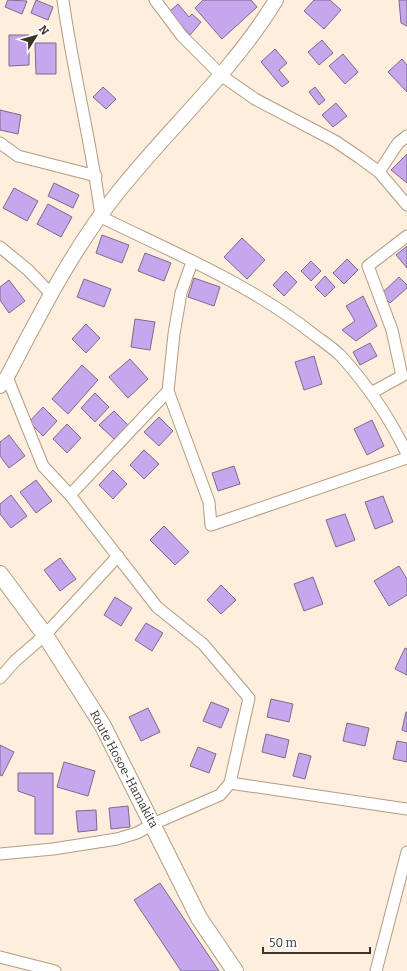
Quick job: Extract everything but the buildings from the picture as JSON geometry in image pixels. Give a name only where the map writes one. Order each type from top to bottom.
[{"type":"main road","name":"Route Hosoe-Hamakita","points":[[0,574],[45,635],[103,726],[199,918],[235,971]]},
{"type":"street","points":[[63,0],[88,146],[96,176],[101,217]]},
{"type":"street","points":[[155,0],[182,36],[222,76],[256,99],[335,141],[379,172],[407,205]]},
{"type":"street","points":[[163,12],[167,0]]},
{"type":"street","points":[[0,854],[53,849],[117,839],[137,833],[153,824],[220,795],[230,783],[249,698],[204,644],[157,607],[70,495],[43,466],[3,381],[51,294],[86,236],[133,175],[222,76],[258,30],[276,0]]},
{"type":"street","points":[[379,172],[398,143],[407,136]]},
{"type":"street","points":[[0,143],[18,156],[96,176]]},
{"type":"street","points":[[101,217],[239,286],[300,324],[340,355],[371,393],[393,424],[407,454]]},
{"type":"street","points":[[371,393],[402,376],[392,330],[368,266],[407,236]]},
{"type":"street","points":[[0,247],[28,270],[51,294]]},
{"type":"street","points":[[192,262],[181,293],[174,334],[168,391],[209,502],[211,526],[407,458]]},
{"type":"street","points":[[70,495],[168,391]]},
{"type":"street","points":[[0,678],[15,661],[45,635],[118,556]]},
{"type":"street","points":[[230,783],[407,809]]},
{"type":"street","points":[[376,971],[407,852]]},
{"type":"street","points":[[0,958],[55,971]]}]
